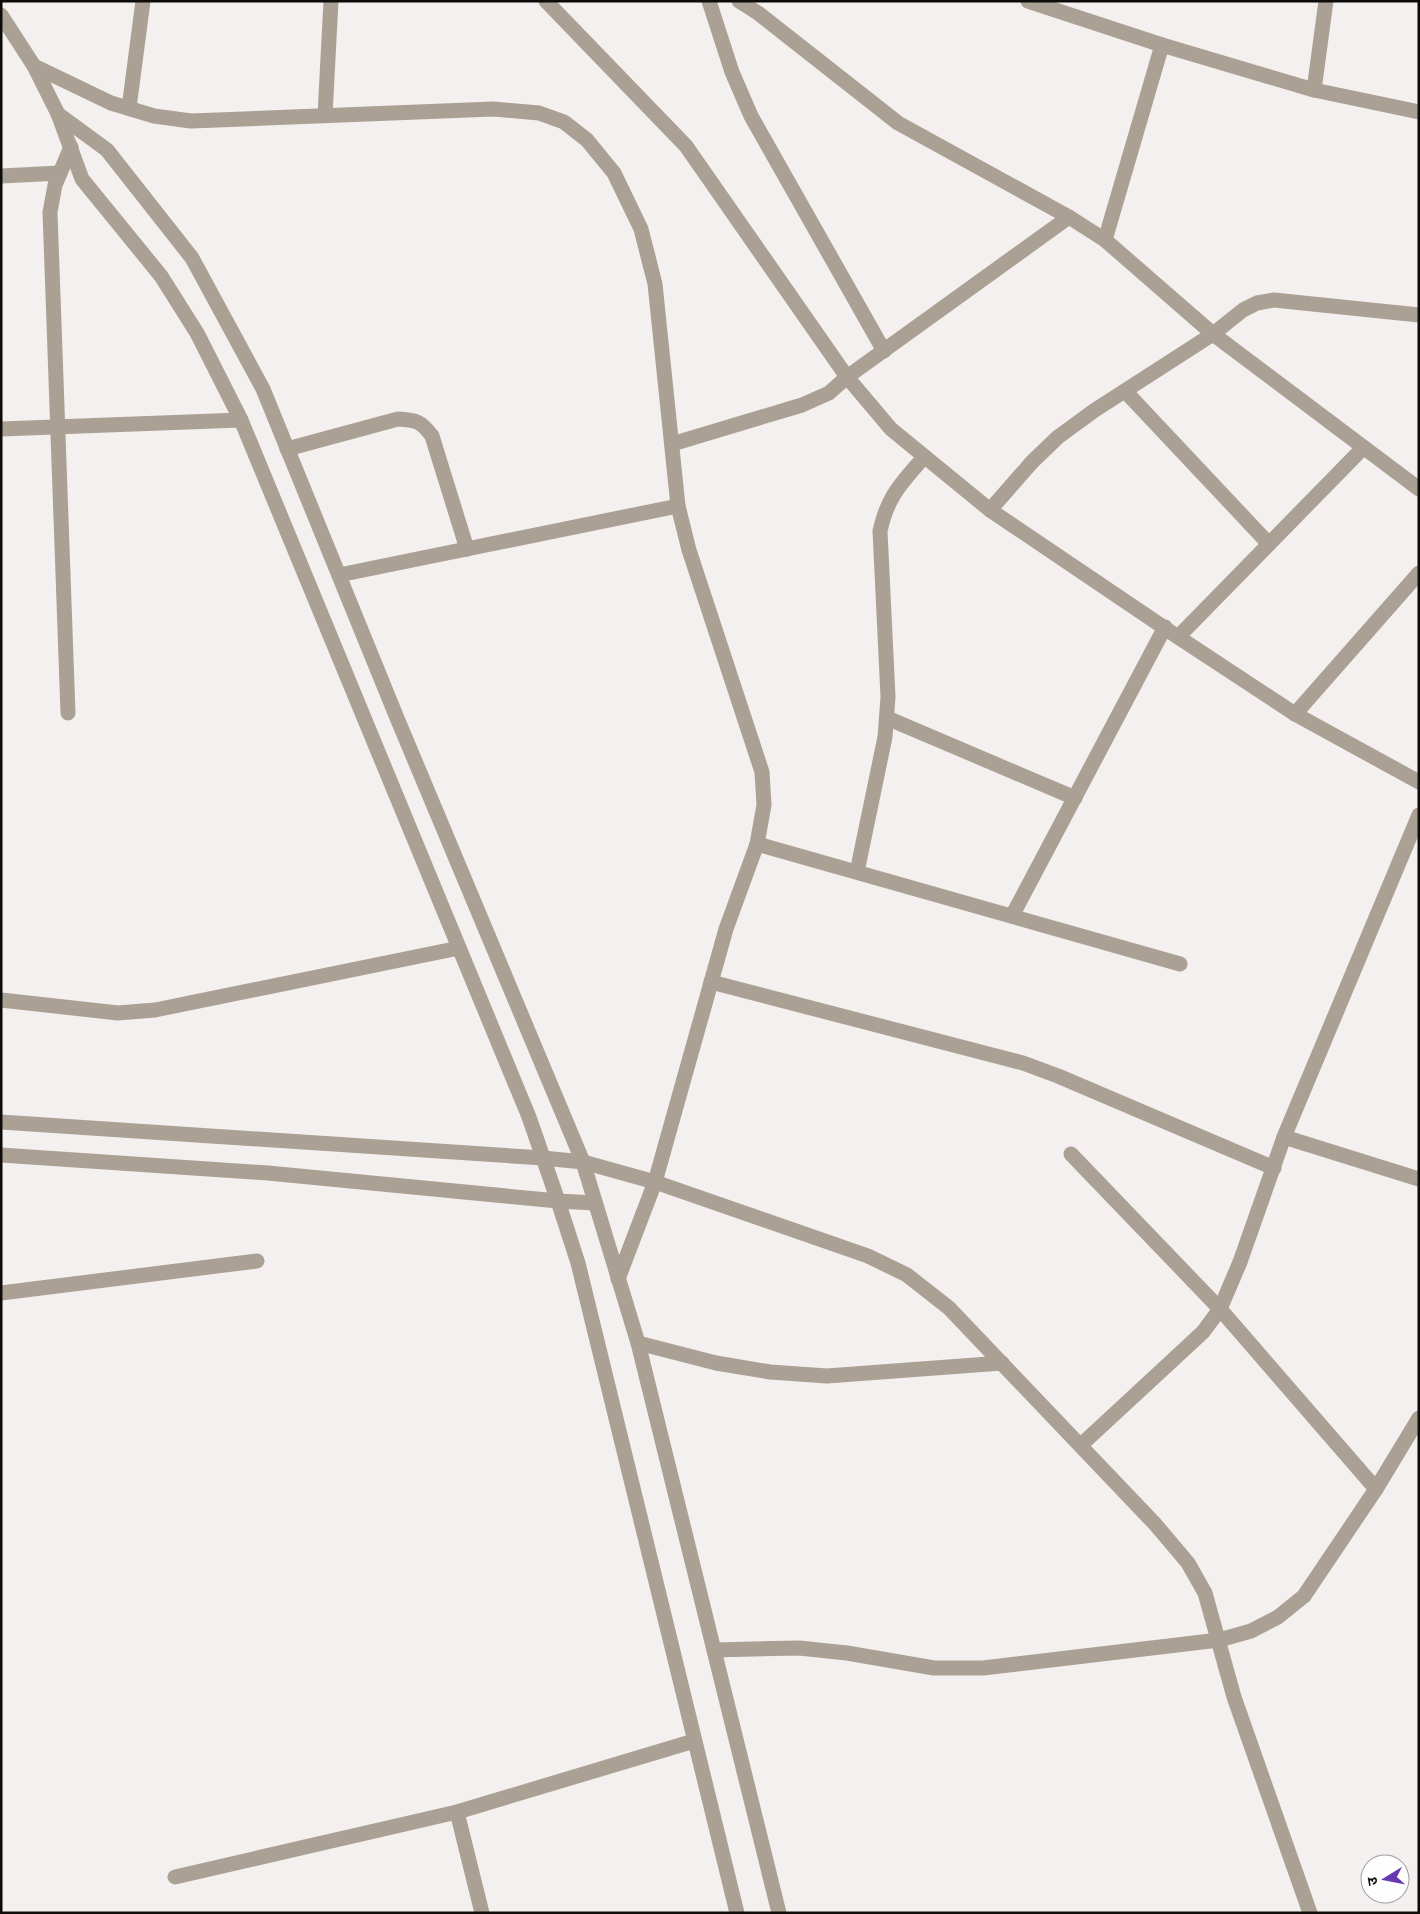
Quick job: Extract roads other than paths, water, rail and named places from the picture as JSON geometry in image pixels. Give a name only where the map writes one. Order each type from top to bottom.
[{"type":"street","points":[[129,108],[143,1]]},
{"type":"street","points":[[324,115],[331,1]]},
{"type":"street","points":[[546,1],[686,146],[847,377],[891,429],[990,510],[1178,637],[1295,714],[1419,782]]},
{"type":"street","points":[[710,1],[732,72],[751,116],[884,351]]},
{"type":"street","points":[[739,1],[758,13],[898,123],[1069,217],[1105,240],[1213,334],[1419,489]]},
{"type":"street","points":[[1028,1],[1162,45],[1314,90],[1419,112]]},
{"type":"street","points":[[1314,90],[1326,1]]},
{"type":"street","points":[[2,17],[34,66],[58,114],[82,179],[161,276],[197,333],[241,420],[529,1117],[578,1263],[737,1913]]},
{"type":"street","points":[[1105,240],[1162,45]]},
{"type":"street","points":[[34,66],[112,103],[154,116],[192,121],[493,109],[539,113],[564,122],[588,140],[614,172],[641,229],[655,284],[678,506],[689,550],[762,772],[764,805],[757,844],[726,930],[655,1182],[618,1279]]},
{"type":"street","points":[[58,114],[107,150],[192,258],[263,388],[338,575],[583,1162],[638,1343],[779,1913]]},
{"type":"street","points":[[68,713],[50,212],[54,185],[71,147]]},
{"type":"street","points":[[1,176],[60,173]]},
{"type":"street","points":[[672,444],[802,405],[829,393],[847,377],[1069,217]]},
{"type":"street","points":[[990,510],[1032,462],[1058,437],[1213,334],[1243,310],[1257,303],[1274,300],[1419,316]]},
{"type":"street","points":[[1125,391],[1269,544]]},
{"type":"street","points":[[287,449],[398,419],[424,424],[432,436],[467,549]]},
{"type":"street","points":[[1,429],[241,420]]},
{"type":"street","points":[[1178,637],[1364,448]]},
{"type":"street","points":[[857,872],[885,737],[887,718],[888,697],[880,531],[884,512],[893,493],[924,457]]},
{"type":"street","points":[[338,575],[678,506]]},
{"type":"street","points":[[1295,714],[1419,573]]},
{"type":"street","points":[[1012,916],[1165,627]]},
{"type":"street","points":[[887,718],[1075,798]]},
{"type":"street","points":[[1081,1446],[1203,1332],[1220,1309],[1240,1262],[1284,1136],[1419,815]]},
{"type":"street","points":[[757,844],[1180,964]]},
{"type":"street","points":[[1,1000],[118,1013],[156,1010],[459,948]]},
{"type":"street","points":[[711,982],[1023,1063],[1058,1076],[1274,1168]]},
{"type":"street","points":[[1,1122],[583,1162],[655,1182],[868,1256],[907,1275],[949,1308],[1155,1524],[1188,1564],[1205,1593],[1234,1697],[1310,1913]]},
{"type":"street","points":[[1284,1136],[1419,1179]]},
{"type":"street","points":[[1071,1154],[1220,1309],[1376,1489]]},
{"type":"street","points":[[1,1155],[268,1172],[558,1201],[595,1202]]},
{"type":"street","points":[[1,1294],[257,1261]]},
{"type":"street","points":[[638,1343],[716,1362],[770,1372],[827,1376],[1002,1363]]},
{"type":"street","points":[[714,1650],[799,1648],[934,1668],[983,1668],[1219,1640],[1251,1631],[1278,1617],[1304,1596],[1376,1489],[1419,1418]]},
{"type":"street","points":[[175,1877],[457,1812],[694,1741]]},
{"type":"street","points":[[457,1812],[482,1913]]}]
